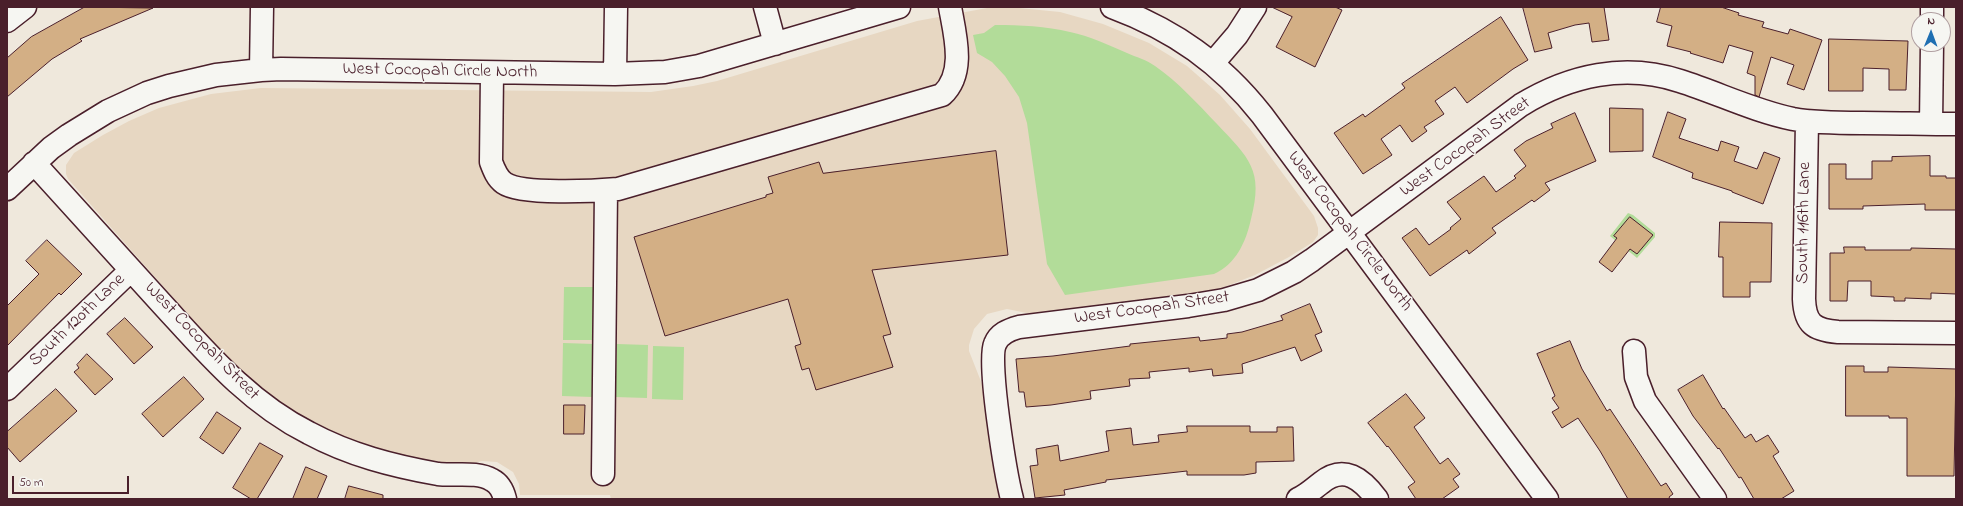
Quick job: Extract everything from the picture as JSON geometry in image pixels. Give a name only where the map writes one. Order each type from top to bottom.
[{"type":"street","points":[[7,21],[26,7]]},
{"type":"street","points":[[261,70],[262,7]]},
{"type":"street","points":[[615,74],[616,7]]},
{"type":"street","points":[[765,7],[775,44]]},
{"type":"street","name":"West Cocopah Circle North","points":[[7,189],[34,163],[69,134],[87,123],[108,111],[147,93],[193,80],[261,70],[615,74],[665,72],[693,67],[898,7]]},
{"type":"street","points":[[492,73],[491,162],[494,171],[504,183],[512,187],[530,190],[606,190],[640,184],[942,95],[954,80],[957,61],[956,38],[950,7]]},
{"type":"street","name":"West Cocopah Circle North","points":[[1112,7],[1164,30],[1213,63],[1230,77],[1252,103],[1547,499]]},
{"type":"street","points":[[1213,63],[1237,35],[1255,7]]},
{"type":"street","points":[[1931,124],[1932,52]]},
{"type":"street","name":"West Cocopah Street","points":[[1012,499],[992,362],[994,345],[998,338],[1011,329],[1019,327],[1194,306],[1258,290],[1294,272],[1521,105],[1552,88],[1586,77],[1619,72],[1651,74],[1681,82],[1778,116],[1807,121],[1956,124]]},
{"type":"street","name":"South 116th Lane","points":[[1807,121],[1804,308],[1811,324],[1820,329],[1838,332],[1956,333]]},
{"type":"street","name":"West Cocopah Street","points":[[34,163],[217,364],[245,391],[292,424],[330,444],[377,461],[441,474],[484,476],[502,492]]},
{"type":"street","points":[[603,474],[606,190]]},
{"type":"street","name":"South 120th Lane","points":[[7,389],[131,270]]},
{"type":"street","points":[[1634,352],[1636,377],[1645,401],[1715,499]]},
{"type":"street","points":[[1298,499],[1328,478],[1346,474],[1356,477],[1363,482],[1377,499]]},
{"type":"shaded area","points":[[1009,7],[1060,12],[1103,24],[1149,43],[1187,66],[1220,95],[1250,129],[1314,216],[1318,228],[1318,235],[1313,242],[1255,275],[1210,291],[1193,295],[1032,314],[1007,309],[987,314],[974,329],[969,345],[969,351],[982,384],[991,454],[1000,499],[611,499],[610,495],[520,495],[519,484],[513,472],[497,462],[482,461],[470,464],[424,461],[390,453],[358,442],[320,427],[292,412],[253,383],[224,355],[68,179],[66,174],[66,165],[74,153],[103,135],[129,121],[159,108],[211,94],[261,88],[651,92],[717,81],[917,21],[987,8]]},
{"type":"green space","points":[[995,25],[1042,27],[1061,30],[1099,41],[1145,60],[1172,79],[1238,146],[1251,166],[1256,188],[1255,202],[1249,228],[1243,244],[1234,258],[1222,270],[1214,274],[1065,295],[1047,264],[1027,123],[1019,97],[1005,76],[992,62],[977,53],[973,35],[984,33]]},
{"type":"green space","points":[[1628,213],[1633,215],[1655,233],[1655,237],[1637,258],[1610,236]]},
{"type":"green space","points":[[564,287],[595,287],[594,340],[563,340]]},
{"type":"green space","points":[[563,343],[594,344],[593,397],[562,396]]},
{"type":"green space","points":[[617,344],[648,345],[647,398],[615,397]]},
{"type":"green space","points":[[653,346],[684,347],[683,400],[652,399]]},
{"type":"building","points":[[85,7],[153,8],[80,39],[82,41],[52,59],[7,97],[7,58],[31,37]]},
{"type":"building","points":[[1272,7],[1335,7],[1342,10],[1315,67],[1276,47],[1292,17]]},
{"type":"building","points":[[1523,7],[1604,7],[1609,40],[1592,42],[1589,23],[1575,25],[1548,33],[1552,48],[1535,52]]},
{"type":"building","points":[[1661,7],[1721,7],[1739,13],[1738,15],[1764,22],[1762,27],[1788,34],[1790,29],[1822,40],[1804,90],[1787,84],[1794,65],[1771,57],[1759,97],[1755,95],[1755,76],[1747,73],[1753,52],[1729,45],[1723,63],[1690,53],[1691,52],[1667,46],[1672,26],[1657,22]]},
{"type":"building","points":[[1501,17],[1528,60],[1513,69],[1467,103],[1455,87],[1435,101],[1444,114],[1424,127],[1427,131],[1412,142],[1400,125],[1381,139],[1392,155],[1363,174],[1334,133],[1363,114],[1365,117],[1405,88],[1402,84]]},
{"type":"building","points":[[1829,39],[1908,41],[1906,90],[1889,90],[1889,69],[1863,68],[1863,91],[1829,91]]},
{"type":"building","points":[[1610,108],[1643,109],[1643,151],[1610,152]]},
{"type":"building","points":[[1668,112],[1686,119],[1679,138],[1718,151],[1721,141],[1739,147],[1734,161],[1757,169],[1764,152],[1780,158],[1763,204],[1732,191],[1692,178],[1693,173],[1653,157]]},
{"type":"building","points":[[1575,113],[1596,161],[1545,183],[1550,190],[1534,202],[1532,200],[1492,228],[1496,233],[1469,254],[1467,250],[1430,276],[1402,238],[1416,228],[1429,245],[1451,229],[1450,228],[1461,219],[1447,202],[1484,176],[1496,192],[1516,178],[1514,176],[1526,166],[1514,150],[1526,141],[1553,128],[1551,124]]},
{"type":"building","points":[[996,151],[1008,255],[872,270],[891,334],[883,336],[893,367],[816,390],[809,368],[802,370],[795,346],[801,344],[788,299],[665,336],[634,237],[766,197],[766,195],[773,193],[768,177],[819,162],[823,173]]},
{"type":"building","points":[[1930,156],[1930,176],[1946,176],[1946,178],[1956,178],[1956,210],[1925,210],[1925,204],[1863,206],[1863,209],[1829,209],[1829,164],[1846,164],[1846,179],[1872,179],[1872,161],[1892,161],[1892,157]]},
{"type":"building","points":[[1630,217],[1653,235],[1637,254],[1630,249],[1612,272],[1599,262],[1617,238],[1614,236]]},
{"type":"building","points":[[1720,222],[1772,223],[1771,282],[1750,282],[1750,297],[1723,297],[1723,257],[1719,257]]},
{"type":"building","points":[[47,240],[82,274],[61,295],[59,293],[7,346],[7,306],[39,274],[26,261]]},
{"type":"building","points":[[1844,247],[1865,247],[1865,250],[1911,250],[1911,248],[1956,249],[1956,294],[1931,293],[1931,299],[1905,298],[1905,301],[1894,301],[1894,297],[1871,296],[1871,281],[1848,281],[1847,301],[1830,301],[1830,253],[1844,253]]},
{"type":"building","points":[[1310,304],[1322,332],[1315,335],[1322,351],[1301,361],[1295,347],[1242,364],[1243,373],[1213,376],[1212,369],[1189,372],[1189,368],[1149,372],[1150,378],[1129,379],[1130,386],[1090,391],[1091,399],[1051,405],[1026,407],[1024,392],[1019,392],[1016,359],[1053,356],[1130,346],[1130,344],[1199,337],[1200,341],[1227,338],[1227,334],[1242,332],[1283,320],[1281,316]]},
{"type":"building","points":[[125,318],[153,347],[134,364],[107,334]]},
{"type":"building","points":[[1570,341],[1582,369],[1607,411],[1610,409],[1661,486],[1666,483],[1673,494],[1669,497],[1670,499],[1628,499],[1600,451],[1578,418],[1562,428],[1552,412],[1559,408],[1552,398],[1555,396],[1537,354]]},
{"type":"building","points":[[87,354],[113,379],[95,395],[74,372],[79,368],[77,365]]},
{"type":"building","points":[[1846,366],[1864,366],[1864,372],[1888,372],[1888,367],[1956,369],[1954,476],[1907,476],[1907,418],[1889,418],[1889,416],[1846,416]]},
{"type":"building","points":[[1703,375],[1723,409],[1724,408],[1745,438],[1751,434],[1756,442],[1768,435],[1779,452],[1773,456],[1794,491],[1781,499],[1754,499],[1741,477],[1739,478],[1719,448],[1718,449],[1693,416],[1678,390]]},
{"type":"building","points":[[184,377],[204,399],[163,437],[142,414]]},
{"type":"building","points":[[56,389],[77,411],[20,462],[7,447],[7,432]]},
{"type":"building","points":[[1406,394],[1425,418],[1414,427],[1440,464],[1448,458],[1460,474],[1453,479],[1459,487],[1442,499],[1416,499],[1408,487],[1415,482],[1388,446],[1387,447],[1368,423]]},
{"type":"building","points":[[564,405],[585,405],[584,434],[564,434]]},
{"type":"building","points":[[217,412],[241,428],[223,454],[200,438]]},
{"type":"building","points":[[1187,426],[1250,426],[1250,432],[1277,432],[1277,427],[1293,427],[1294,461],[1256,462],[1256,473],[1244,475],[1187,475],[1187,471],[1106,480],[1106,482],[1064,490],[1065,495],[1035,498],[1030,466],[1038,465],[1036,449],[1058,445],[1060,461],[1109,451],[1106,431],[1131,428],[1133,445],[1159,442],[1158,435],[1187,432]]},
{"type":"building","points":[[260,443],[283,456],[257,499],[251,499],[233,488]]},
{"type":"building","points":[[306,467],[327,476],[317,499],[293,499]]},
{"type":"building","points":[[349,486],[383,495],[383,499],[345,499]]}]
